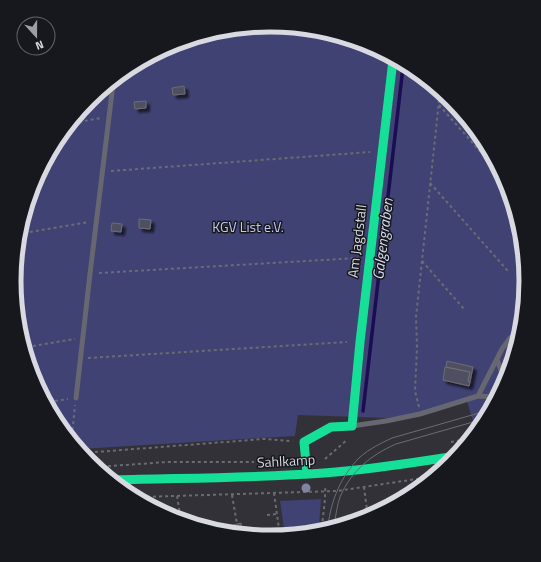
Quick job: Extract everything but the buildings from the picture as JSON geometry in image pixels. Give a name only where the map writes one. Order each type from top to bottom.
[{"type":"street","name":"Am Jagdstall","points":[[352,426],[369,258],[393,64]]},
{"type":"street","points":[[306,474],[304,442],[330,427],[352,426]]},
{"type":"street","name":"Sahlkamp","points":[[120,480],[324,473],[391,466],[447,457]]},
{"type":"lane","points":[[76,398],[112,88]]},
{"type":"lane","points":[[478,396],[502,349],[510,338],[513,336]]},
{"type":"lane","points":[[497,359],[502,374]]},
{"type":"lane","points":[[352,426],[420,414],[478,396],[491,397]]},
{"type":"path","points":[[420,414],[415,391],[417,347],[416,317],[440,98]]},
{"type":"path","points":[[439,105],[490,163]]},
{"type":"path","points":[[78,122],[108,117]]},
{"type":"path","points":[[102,172],[371,152],[382,154]]},
{"type":"path","points":[[430,183],[508,271]]},
{"type":"path","points":[[26,233],[96,221]]},
{"type":"path","points":[[90,274],[369,258]]},
{"type":"path","points":[[422,261],[464,309]]},
{"type":"path","points":[[30,346],[83,338]]},
{"type":"path","points":[[80,358],[360,342]]},
{"type":"path","points":[[52,402],[76,398],[72,432]]},
{"type":"path","points":[[322,525],[326,496],[324,460],[351,436],[352,426]]},
{"type":"path","points":[[90,453],[264,439],[304,442]]},
{"type":"path","points":[[103,466],[167,462],[254,462]]},
{"type":"path","points":[[146,497],[326,492],[423,478]]},
{"type":"path","points":[[364,487],[367,511]]},
{"type":"path","points":[[274,493],[279,530]]},
{"type":"path","points":[[232,495],[237,524]]},
{"type":"path","points":[[178,496],[180,514]]},
{"type":"path","points":[[267,515],[277,514]]},
{"type":"green space","name":"KGV List e.V.","points":[[254,32],[287,32],[319,36],[366,50],[395,65],[422,83],[435,93],[458,116],[487,156],[507,201],[518,248],[520,281],[518,314],[515,330],[507,361],[501,376],[487,406],[474,425],[466,398],[419,413],[387,418],[298,415],[295,436],[86,449],[54,406],[40,376],[34,361],[23,314],[21,281],[23,248],[26,232],[34,201],[40,186],[54,156],[63,142],[83,116],[106,93],[132,74],[175,50],[222,36]]},
{"type":"green space","points":[[321,499],[319,526],[284,530],[280,501]]},
{"type":"waterway","name":"Galgengraben","points":[[363,411],[403,70]]},
{"type":"tram line","points":[[328,524],[334,498],[342,480],[353,464],[367,451],[392,438],[483,412]]},
{"type":"tram line","points":[[335,522],[340,497],[350,479],[363,465],[378,453],[396,444],[477,421]]},
{"type":"traffic: fast","points":[[307,474],[304,442],[331,427],[352,426],[360,342],[393,64]]},
{"type":"traffic: fast","points":[[120,480],[298,475],[374,468],[446,458]]}]
